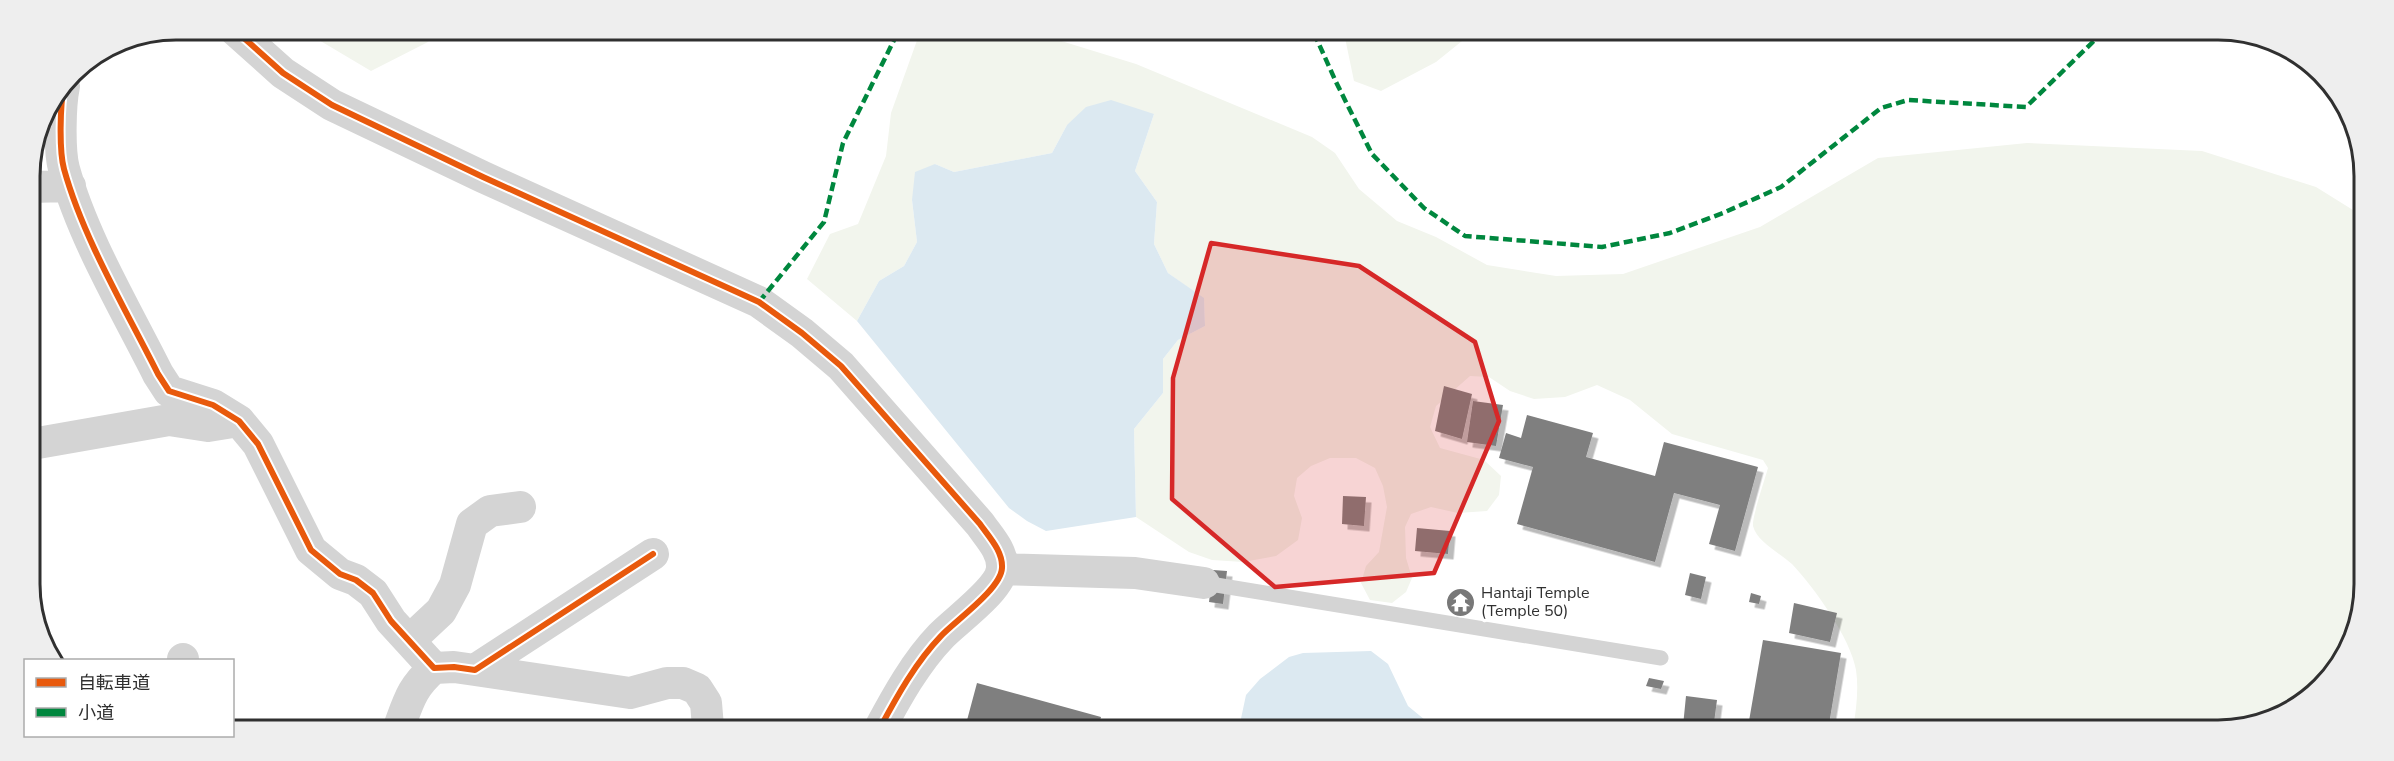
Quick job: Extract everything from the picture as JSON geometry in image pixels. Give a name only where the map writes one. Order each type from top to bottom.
[{"type":"street","points":[[247,41],[283,73],[332,105],[494,182],[759,302],[802,333],[841,366],[980,524],[998,548],[1002,570],[993,587],[940,636],[910,676],[885,720]]},
{"type":"street","points":[[61,105],[63,167],[70,186],[93,245],[158,374],[169,391],[213,405],[239,421],[258,444],[311,550],[340,574],[356,580],[373,593],[391,621],[434,668]]},
{"type":"street","points":[[41,187],[70,186]]},
{"type":"street","points":[[40,443],[169,420],[208,426],[239,421]]},
{"type":"street","points":[[410,640],[441,611],[455,585],[472,524],[490,511],[520,507]]},
{"type":"street","points":[[475,670],[653,554]]},
{"type":"street","points":[[1002,570],[1135,573],[1204,583]]},
{"type":"street","points":[[401,720],[418,682],[434,668],[454,667],[630,693],[667,683],[683,683],[697,689],[706,703],[707,720]]},
{"type":"lane","points":[[1204,583],[1661,658]]},
{"type":"highlighted area","points":[[1211,243],[1359,266],[1475,342],[1499,421],[1434,573],[1275,587],[1172,499],[1173,378]]},
{"type":"shaded area","points":[[1346,40],[1463,40],[1436,62],[1381,91],[1354,81]]},
{"type":"shaded area","points":[[320,41],[429,41],[428,42],[371,71]]},
{"type":"shaded area","points":[[917,41],[1060,41],[1136,64],[1312,137],[1335,153],[1359,189],[1397,221],[1436,237],[1487,265],[1556,276],[1623,274],[1760,227],[1878,158],[2027,143],[2202,151],[2316,187],[2354,211],[2354,584],[2349,620],[2331,660],[2307,687],[2286,702],[2253,716],[2226,720],[1854,720],[1857,678],[1853,657],[1847,644],[1811,586],[1792,564],[1755,532],[1753,521],[1768,468],[1763,460],[1672,434],[1630,400],[1597,385],[1565,397],[1534,399],[1510,391],[1489,377],[1470,376],[1436,406],[1430,427],[1440,448],[1484,460],[1501,476],[1499,495],[1487,511],[1458,513],[1431,507],[1411,514],[1405,527],[1406,558],[1412,578],[1406,592],[1392,603],[1370,600],[1361,583],[1366,566],[1379,552],[1387,507],[1383,486],[1375,468],[1356,458],[1330,458],[1311,466],[1297,478],[1294,496],[1302,518],[1298,540],[1276,556],[1243,562],[1212,560],[1189,552],[1136,517],[1134,429],[1163,393],[1163,359],[1178,340],[1205,326],[1204,299],[1168,273],[1154,244],[1157,202],[1135,171],[1154,114],[1067,125],[1052,153],[954,172],[935,164],[912,200],[917,242],[904,266],[879,281],[857,321],[807,279],[830,234],[858,224],[886,156],[891,113]]},
{"type":"shaded area","points":[[1111,100],[1154,114],[1135,171],[1157,202],[1154,244],[1168,273],[1204,298],[1205,326],[1178,340],[1163,359],[1163,393],[1134,429],[1136,517],[1046,531],[1009,508],[857,321],[879,281],[904,266],[917,242],[912,200],[915,172],[935,164],[954,172],[1052,153],[1067,125],[1086,107]]},
{"type":"shaded area","points":[[1371,651],[1388,664],[1408,706],[1425,720],[1241,720],[1246,695],[1260,679],[1289,657],[1303,653]]},
{"type":"building","points":[[1444,386],[1472,394],[1462,439],[1435,431]]},
{"type":"building","points":[[1473,401],[1503,405],[1496,446],[1467,442]]},
{"type":"building","points":[[1527,415],[1593,433],[1586,457],[1655,476],[1664,442],[1758,467],[1735,551],[1709,544],[1720,505],[1674,493],[1655,562],[1517,524],[1533,467],[1499,458],[1506,433],[1521,438]]},
{"type":"building","points":[[1343,496],[1366,497],[1364,526],[1342,524]]},
{"type":"building","points":[[1417,528],[1450,531],[1448,554],[1415,551]]},
{"type":"building","points":[[1213,570],[1227,571],[1223,604],[1209,602]]},
{"type":"building","points":[[1690,573],[1706,577],[1701,599],[1685,595]]},
{"type":"building","points":[[1751,593],[1761,596],[1759,604],[1749,602]]},
{"type":"building","points":[[1794,603],[1837,613],[1830,642],[1789,633]]},
{"type":"building","points":[[1763,640],[1841,653],[1830,720],[1749,720]]},
{"type":"building","points":[[1649,678],[1664,681],[1661,689],[1646,686]]},
{"type":"building","points":[[977,683],[1101,717],[1100,720],[967,720]]},
{"type":"building","points":[[1686,696],[1717,700],[1714,720],[1684,720]]},
{"type":"marked path","points":[[1317,40],[1372,154],[1424,208],[1465,236],[1602,247],[1670,233],[1723,213],[1781,187],[1881,108],[1908,100],[2026,107],[2095,40]]},
{"type":"marked path","points":[[759,302],[824,222],[843,143],[894,41]]},
{"type":"cycle path","points":[[247,41],[283,73],[332,105],[483,177],[759,302],[802,333],[841,366],[980,524],[995,544],[1002,562],[1000,576],[994,585],[941,636],[923,657],[884,720]]},
{"type":"cycle path","points":[[62,102],[61,151],[72,195],[106,273],[169,391],[213,405],[239,421],[258,444],[311,550],[340,574],[356,580],[373,593],[391,621],[434,668],[454,667],[475,670],[653,554]]},
{"type":"place","name":"Hantaji Temple (Temple 50)","points":[[1460,602]]}]
